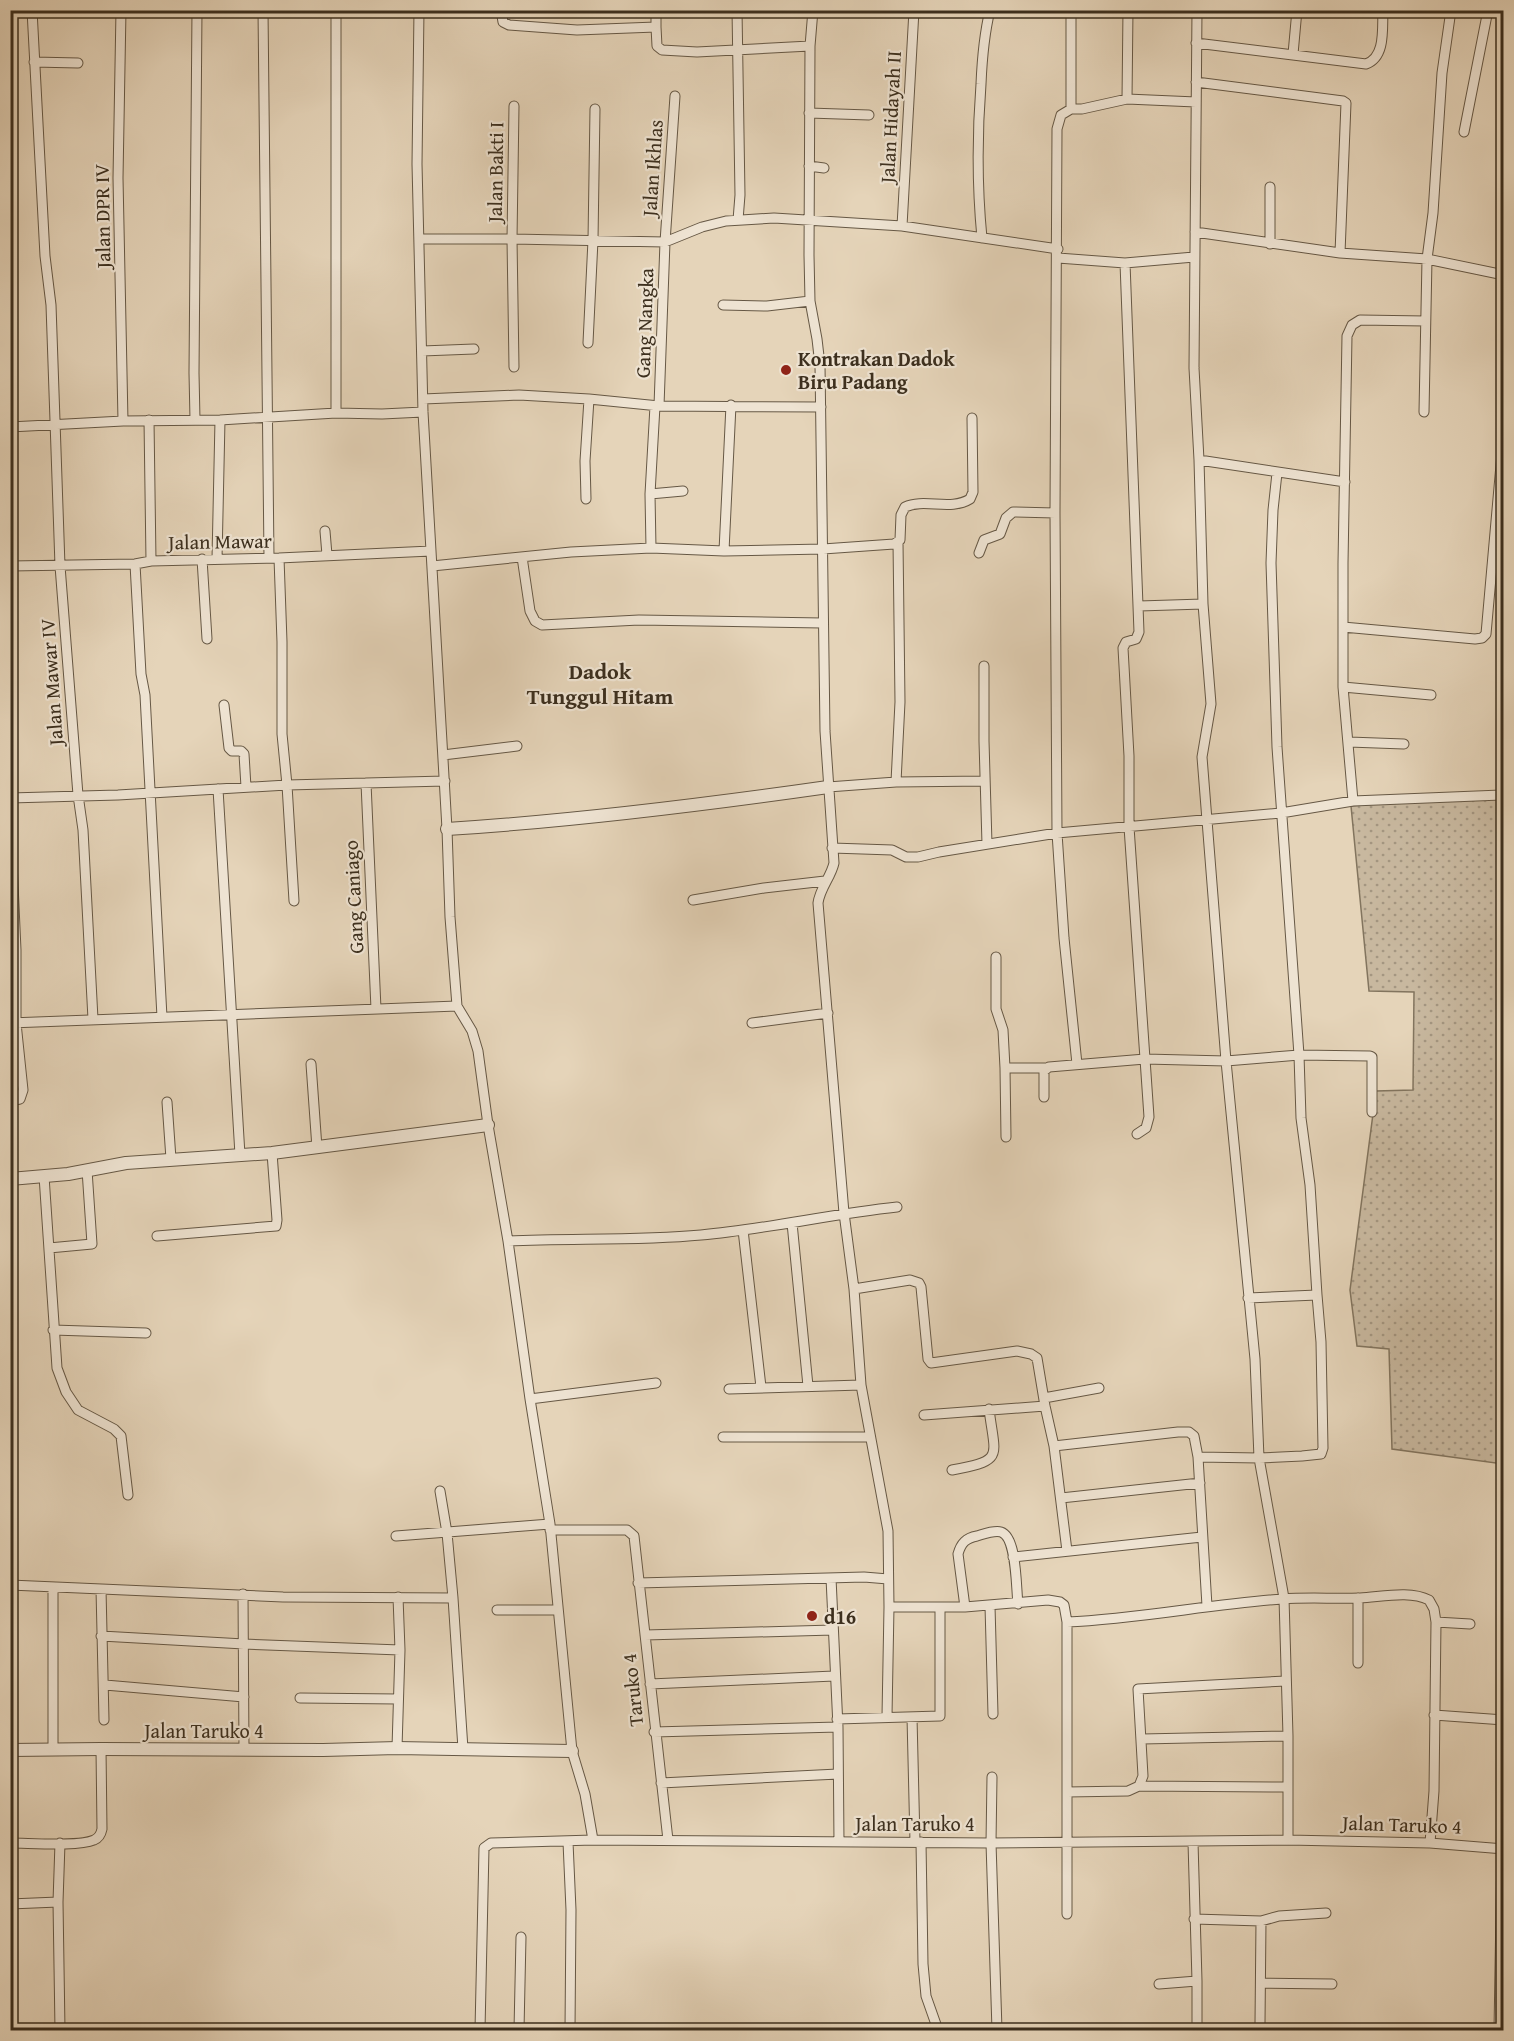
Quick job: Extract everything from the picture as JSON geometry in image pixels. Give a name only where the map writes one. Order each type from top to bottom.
[{"type":"street","name":"Jalan Mawar IV","points":[[32,10],[45,256],[51,305],[60,566],[78,795],[83,830],[93,1019]]},
{"type":"street","name":"Jalan DPR IV","points":[[121,10],[118,178],[123,421]]},
{"type":"street","points":[[195,420],[197,10]]},
{"type":"street","points":[[263,10],[266,418],[274,558],[282,642],[282,734],[294,901]]},
{"type":"street","points":[[336,10],[336,413]]},
{"type":"street","points":[[420,10],[416,123],[423,412],[450,917],[457,1006],[472,1031],[478,1051],[550,1527],[572,1751],[585,1794],[593,1840]]},
{"type":"street","points":[[501,10],[503,22],[520,26],[577,30],[656,27]]},
{"type":"street","points":[[657,10],[657,46],[662,50],[697,52],[810,46]]},
{"type":"street","points":[[737,10],[740,195],[738,219]]},
{"type":"street","points":[[813,10],[810,46],[808,219],[810,301],[818,339],[821,407],[822,623],[832,848],[832,868],[818,903],[861,1385],[888,1532],[887,1716]]},
{"type":"street","name":"Jalan Hidayah II","points":[[902,226],[914,10]]},
{"type":"street","points":[[982,238],[978,184],[978,133],[983,53],[990,10]]},
{"type":"street","points":[[1071,10],[1071,109]]},
{"type":"street","points":[[1127,99],[1128,10]]},
{"type":"street","points":[[1197,10],[1194,368],[1203,604],[1210,704],[1202,757],[1205,819],[1255,1359],[1259,1458],[1284,1598],[1288,1840]]},
{"type":"street","points":[[1293,54],[1297,10]]},
{"type":"street","points":[[1196,43],[1360,64],[1369,63],[1376,58],[1380,48],[1383,10]]},
{"type":"street","points":[[1424,412],[1427,259],[1433,213],[1442,73],[1451,10]]},
{"type":"street","points":[[1464,132],[1488,10]]},
{"type":"street","points":[[34,62],[78,63]]},
{"type":"street","points":[[1196,82],[1245,87],[1346,103],[1340,254]]},
{"type":"street","name":"Jalan Ikhlas","points":[[665,242],[675,96]]},
{"type":"street","points":[[1077,1064],[1064,938],[1058,832],[1055,513],[1057,129],[1061,115],[1071,109],[1082,109],[1127,99],[1196,102]]},
{"type":"street","name":"Jalan Bakti I","points":[[514,106],[512,239],[514,367]]},
{"type":"street","points":[[588,343],[593,240],[595,109]]},
{"type":"street","points":[[809,114],[869,115]]},
{"type":"street","points":[[809,166],[824,168]]},
{"type":"street","points":[[1270,187],[1270,244]]},
{"type":"street","points":[[420,239],[665,242],[702,227],[738,219],[808,219],[902,226],[1125,262],[1194,257]]},
{"type":"street","points":[[1195,232],[1340,254],[1427,259],[1503,275]]},
{"type":"street","name":"Gang Nangka","points":[[651,548],[650,494],[665,242]]},
{"type":"street","points":[[1125,262],[1134,536],[1139,606],[1138,635],[1136,639],[1126,642],[1123,648],[1129,756],[1129,827],[1149,1120],[1146,1128],[1137,1134]]},
{"type":"street","points":[[723,305],[767,306],[810,301]]},
{"type":"street","points":[[1353,801],[1344,687],[1343,627],[1347,336],[1349,329],[1360,320],[1425,321]]},
{"type":"street","points":[[422,351],[474,349]]},
{"type":"street","points":[[423,399],[519,395],[657,406],[821,407]]},
{"type":"street","points":[[586,499],[585,461],[589,399]]},
{"type":"street","points":[[724,550],[731,405]]},
{"type":"street","points":[[10,427],[56,423],[220,420],[336,413],[423,412]]},
{"type":"street","points":[[896,782],[900,702],[897,542],[900,540],[901,514],[905,507],[915,504],[960,503],[970,499],[973,492],[972,418]]},
{"type":"street","points":[[149,420],[151,561]]},
{"type":"street","points":[[217,559],[220,420]]},
{"type":"street","points":[[1343,627],[1475,639],[1484,636],[1487,631],[1503,431]]},
{"type":"street","points":[[1199,460],[1345,483]]},
{"type":"street","points":[[1198,1457],[1259,1458],[1317,1455],[1323,1448],[1321,1342],[1310,1185],[1301,1118],[1299,1055],[1276,747],[1271,563],[1276,472]]},
{"type":"street","points":[[650,494],[683,490]]},
{"type":"street","points":[[979,553],[984,540],[1000,534],[1006,518],[1013,512],[1055,513]]},
{"type":"street","points":[[325,531],[327,555]]},
{"type":"street","points":[[432,566],[651,548],[823,549],[886,545],[897,542]]},
{"type":"street","name":"Jalan Mawar","points":[[10,566],[135,564],[151,561],[431,551]]},
{"type":"street","points":[[522,557],[530,611],[535,621],[542,625],[639,620],[822,623]]},
{"type":"street","points":[[202,560],[207,639]]},
{"type":"street","points":[[135,564],[145,695],[162,1017]]},
{"type":"street","points":[[1139,606],[1203,604]]},
{"type":"street","points":[[984,666],[987,844]]},
{"type":"street","points":[[1344,687],[1431,695]]},
{"type":"street","points":[[224,705],[229,748],[243,753],[246,787]]},
{"type":"street","points":[[1349,742],[1404,744]]},
{"type":"street","points":[[443,755],[517,746]]},
{"type":"street","points":[[10,798],[287,785],[444,781]]},
{"type":"street","points":[[447,829],[537,823],[828,787],[896,782],[986,781]]},
{"type":"street","name":"Gang Caniago","points":[[366,783],[376,1009]]},
{"type":"street","points":[[218,789],[240,1155]]},
{"type":"street","points":[[832,848],[889,849],[906,857],[918,857],[1058,832],[1281,813],[1353,801],[1501,795]]},
{"type":"street","points":[[10,818],[16,950],[13,1023],[23,1093],[20,1099],[10,1101]]},
{"type":"street","points":[[693,900],[825,881]]},
{"type":"street","points":[[996,957],[996,1009],[1002,1030],[1005,1068],[1006,1137]]},
{"type":"street","points":[[13,1023],[457,1006]]},
{"type":"street","points":[[752,1023],[828,1013]]},
{"type":"street","points":[[1005,1068],[1046,1068],[1145,1059],[1226,1060],[1299,1055],[1368,1055],[1372,1057],[1372,1112]]},
{"type":"street","points":[[312,1064],[317,1148]]},
{"type":"street","points":[[1044,1097],[1046,1068]]},
{"type":"street","points":[[167,1102],[171,1159]]},
{"type":"street","points":[[10,1179],[126,1163],[317,1148],[488,1125]]},
{"type":"street","points":[[157,1236],[276,1226],[278,1220],[272,1153]]},
{"type":"street","points":[[49,1248],[92,1244],[87,1170]]},
{"type":"street","points":[[44,1176],[57,1368],[71,1401],[83,1415],[114,1429],[121,1436],[128,1495]]},
{"type":"street","points":[[508,1241],[679,1236],[743,1230],[844,1213],[897,1207]]},
{"type":"street","points":[[792,1223],[808,1386]]},
{"type":"street","points":[[743,1230],[760,1387]]},
{"type":"street","points":[[854,1289],[915,1281],[921,1287],[929,1361],[933,1363],[1017,1351],[1031,1354],[1039,1361],[1044,1402],[1054,1446],[1067,1551]]},
{"type":"street","points":[[1248,1298],[1317,1295]]},
{"type":"street","points":[[53,1330],[146,1333]]},
{"type":"street","points":[[530,1399],[656,1383]]},
{"type":"street","points":[[729,1389],[861,1385]]},
{"type":"street","points":[[924,1415],[1044,1402],[1099,1388]]},
{"type":"street","points":[[952,1470],[982,1464],[993,1455],[989,1409]]},
{"type":"street","points":[[1054,1446],[1189,1432],[1195,1438],[1207,1606]]},
{"type":"street","points":[[723,1437],[870,1437]]},
{"type":"street","points":[[1061,1498],[1200,1483]]},
{"type":"street","points":[[440,1491],[447,1533],[453,1598],[463,1749]]},
{"type":"street","points":[[396,1536],[550,1527]]},
{"type":"street","name":"Taruko 4","points":[[550,1527],[627,1530],[634,1536],[654,1732],[668,1840]]},
{"type":"street","points":[[965,1607],[958,1554],[962,1544],[970,1537],[999,1532],[1009,1538],[1012,1544],[1018,1604]]},
{"type":"street","points":[[1013,1557],[1202,1537]]},
{"type":"street","points":[[638,1583],[864,1577],[888,1579]]},
{"type":"street","points":[[831,1578],[838,1723],[839,1842]]},
{"type":"street","points":[[10,1585],[283,1597],[453,1598]]},
{"type":"street","points":[[53,1587],[53,1749]]},
{"type":"street","points":[[101,1589],[101,1636],[105,1685],[104,1720]]},
{"type":"street","points":[[243,1594],[244,1750]]},
{"type":"street","points":[[1067,1622],[1132,1618],[1207,1606],[1284,1598],[1414,1595],[1425,1598],[1432,1604],[1436,1622],[1434,1791],[1430,1843]]},
{"type":"street","points":[[397,1748],[400,1650],[398,1597]]},
{"type":"street","points":[[1358,1598],[1358,1663]]},
{"type":"street","points":[[888,1607],[990,1606],[1048,1600],[1060,1602],[1065,1608],[1067,1622],[1067,1914]]},
{"type":"street","points":[[990,1606],[993,1714]]},
{"type":"street","points":[[654,1732],[838,1723],[887,1716],[940,1716],[940,1608]]},
{"type":"street","points":[[497,1610],[558,1610]]},
{"type":"street","points":[[1436,1622],[1470,1624]]},
{"type":"street","points":[[645,1635],[833,1630]]},
{"type":"street","points":[[101,1636],[400,1650]]},
{"type":"street","points":[[650,1683],[834,1676]]},
{"type":"street","points":[[1139,1786],[1143,1776],[1143,1739],[1138,1689],[1286,1681]]},
{"type":"street","points":[[105,1685],[244,1697]]},
{"type":"street","points":[[300,1698],[398,1699]]},
{"type":"street","points":[[1434,1715],[1503,1720]]},
{"type":"street","points":[[912,1717],[923,1964],[926,1996],[938,2029],[926,2031]]},
{"type":"street","points":[[10,1735],[11,1750]]},
{"type":"street","points":[[1143,1739],[1288,1736]]},
{"type":"street","name":"Jalan Taruko 4","points":[[11,1750],[397,1748],[572,1751]]},
{"type":"street","points":[[10,1843],[94,1840],[101,1833],[101,1749]]},
{"type":"street","points":[[661,1783],[838,1774]]},
{"type":"street","points":[[992,1777],[991,1843],[997,2031]]},
{"type":"street","points":[[1067,1792],[1128,1791],[1139,1786],[1288,1787]]},
{"type":"street","name":"Jalan Taruko 4","points":[[480,2031],[484,1848],[491,1844],[593,1840],[991,1843],[1288,1840],[1430,1843],[1503,1849]]},
{"type":"street","points":[[568,1842],[571,1910],[570,2031]]},
{"type":"street","points":[[1193,1842],[1197,2031]]},
{"type":"street","points":[[60,1843],[58,1902],[60,2031]]},
{"type":"street","points":[[1501,2029],[1503,1849]]},
{"type":"street","points":[[10,1904],[58,1902]]},
{"type":"street","points":[[1194,1919],[1261,1921],[1279,1916],[1326,1913]]},
{"type":"street","points":[[1260,2023],[1261,1921]]},
{"type":"street","points":[[519,2031],[521,1938]]},
{"type":"street","points":[[1159,1984],[1197,1981]]},
{"type":"street","points":[[1261,1983],[1332,1984]]},
{"type":"shaded area","points":[[1503,793],[1503,1464],[1392,1449],[1389,1349],[1357,1346],[1350,1290],[1376,1091],[1413,1090],[1414,992],[1369,991],[1351,806]]},
{"type":"place","name":"Kontrakan Dadok Biru Padang","points":[[786,370]]},
{"type":"place","name":"d16","points":[[812,1616]]},
{"type":"district","name":"Dadok Tunggul Hitam","points":[[600,684]]}]
